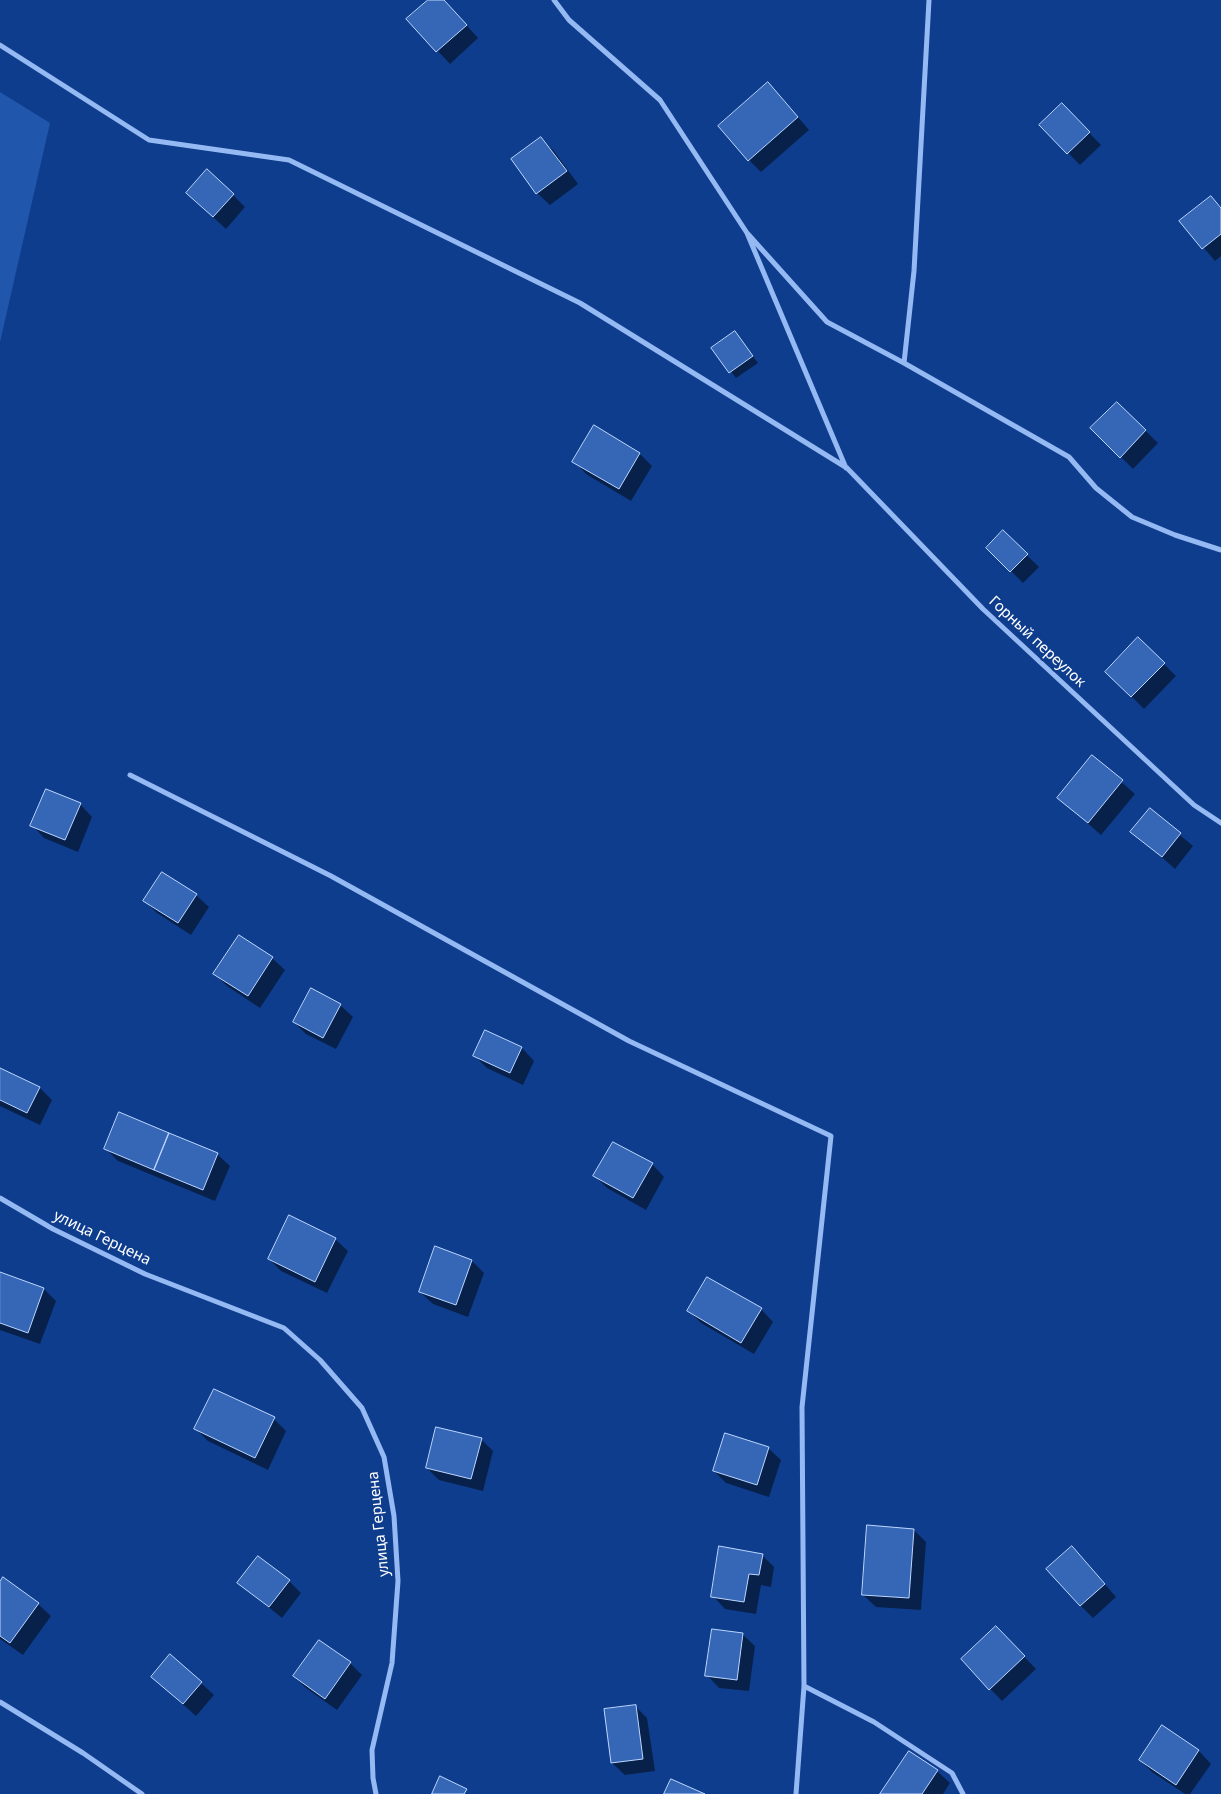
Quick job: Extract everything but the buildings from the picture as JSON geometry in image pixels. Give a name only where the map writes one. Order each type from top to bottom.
[{"type":"street","points":[[554,0],[569,20],[660,100],[747,233],[827,322],[904,363],[1069,457],[1096,488],[1132,516],[1175,535],[1221,550]]},
{"type":"street","points":[[904,363],[914,272],[929,0]]},
{"type":"street","points":[[0,45],[150,140],[289,160],[580,304],[847,468]]},
{"type":"street","points":[[747,233],[847,468]]},
{"type":"street","name":"Горный переулок","points":[[847,468],[983,609],[1194,805],[1221,823]]},
{"type":"street","points":[[130,775],[331,876],[629,1041],[831,1136],[802,1407],[804,1686],[796,1794]]},
{"type":"street","name":"улица Герцена","points":[[0,1198],[53,1229],[145,1274],[284,1328],[320,1360],[362,1408],[384,1457],[394,1516],[398,1581],[392,1663],[372,1750],[373,1778],[376,1794]]},
{"type":"street","points":[[804,1686],[874,1722],[952,1773],[963,1794]]},
{"type":"street","points":[[0,1702],[83,1753],[142,1794]]},
{"type":"shaded area","points":[[0,92],[50,123],[0,342]]}]
